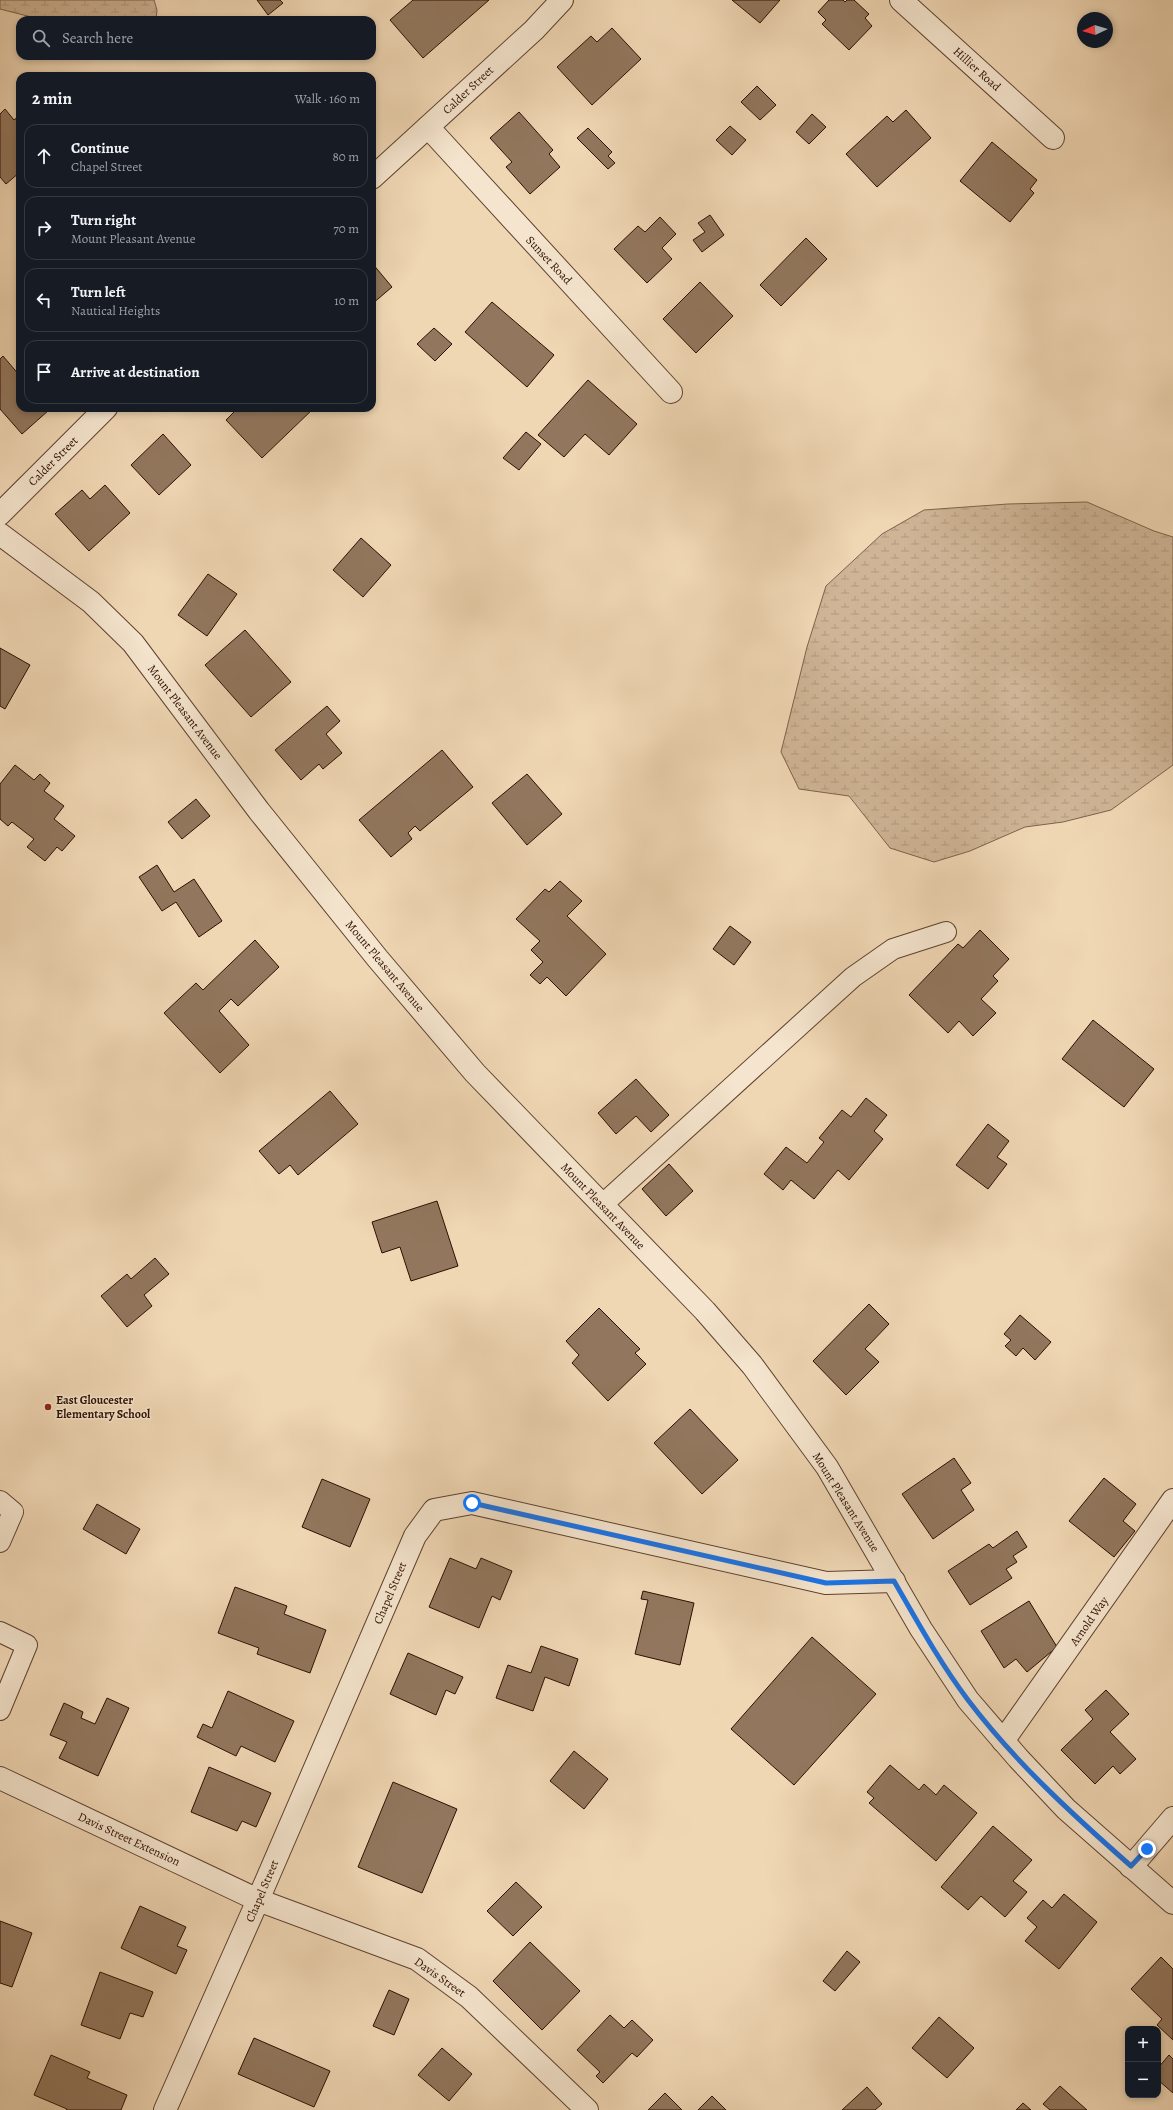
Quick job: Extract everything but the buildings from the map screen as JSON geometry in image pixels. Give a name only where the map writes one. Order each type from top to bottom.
[{"type":"street","name":"Calder Street","points":[[376,174],[534,30],[562,0]]},
{"type":"street","name":"Hillier Road","points":[[901,0],[1053,138]]},
{"type":"street","name":"Sunset Road","points":[[428,128],[671,392]]},
{"type":"street","name":"Calder Street","points":[[0,514],[102,412]]},
{"type":"street","name":"Mount Pleasant Avenue","points":[[0,534],[91,602],[133,643],[259,811],[378,959],[475,1074],[705,1311],[752,1366],[827,1467],[921,1629],[968,1700],[1003,1741],[1066,1809],[1173,1903]]},
{"type":"street","name":"Arnold Way","points":[[1003,1741],[1164,1515],[1173,1500]]},
{"type":"street","name":"Chapel Street","points":[[166,2110],[415,1536],[434,1510],[472,1503],[826,1583],[894,1581]]},
{"type":"street","name":"Davis Street Extension","points":[[0,1778],[258,1900]]},
{"type":"street","points":[[1131,1866],[1173,1818]]},
{"type":"street","name":"Davis Street","points":[[258,1900],[417,1959],[468,1997],[586,2110]]},
{"type":"lane","points":[[602,1205],[853,976],[893,949],[946,932]]},
{"type":"lane","points":[[0,1500],[13,1512],[0,1542]]},
{"type":"lane","points":[[0,1632],[27,1645],[0,1710]]},
{"type":"green space","points":[[0,0],[154,0],[157,10],[156,16],[27,16],[0,9]]},
{"type":"green space","points":[[1087,502],[1154,531],[1173,537],[1173,765],[1111,810],[1063,822],[1025,827],[970,851],[934,862],[890,848],[849,796],[799,789],[781,752],[807,647],[826,586],[882,534],[924,510],[1008,504]]},
{"type":"place","name":"East Gloucester Elementary School","points":[[48,1407]]},
{"type":"route","points":[[472,1503],[826,1583],[894,1581],[921,1629],[968,1700],[1018,1758],[1066,1809],[1131,1866],[1147,1849]]}]
